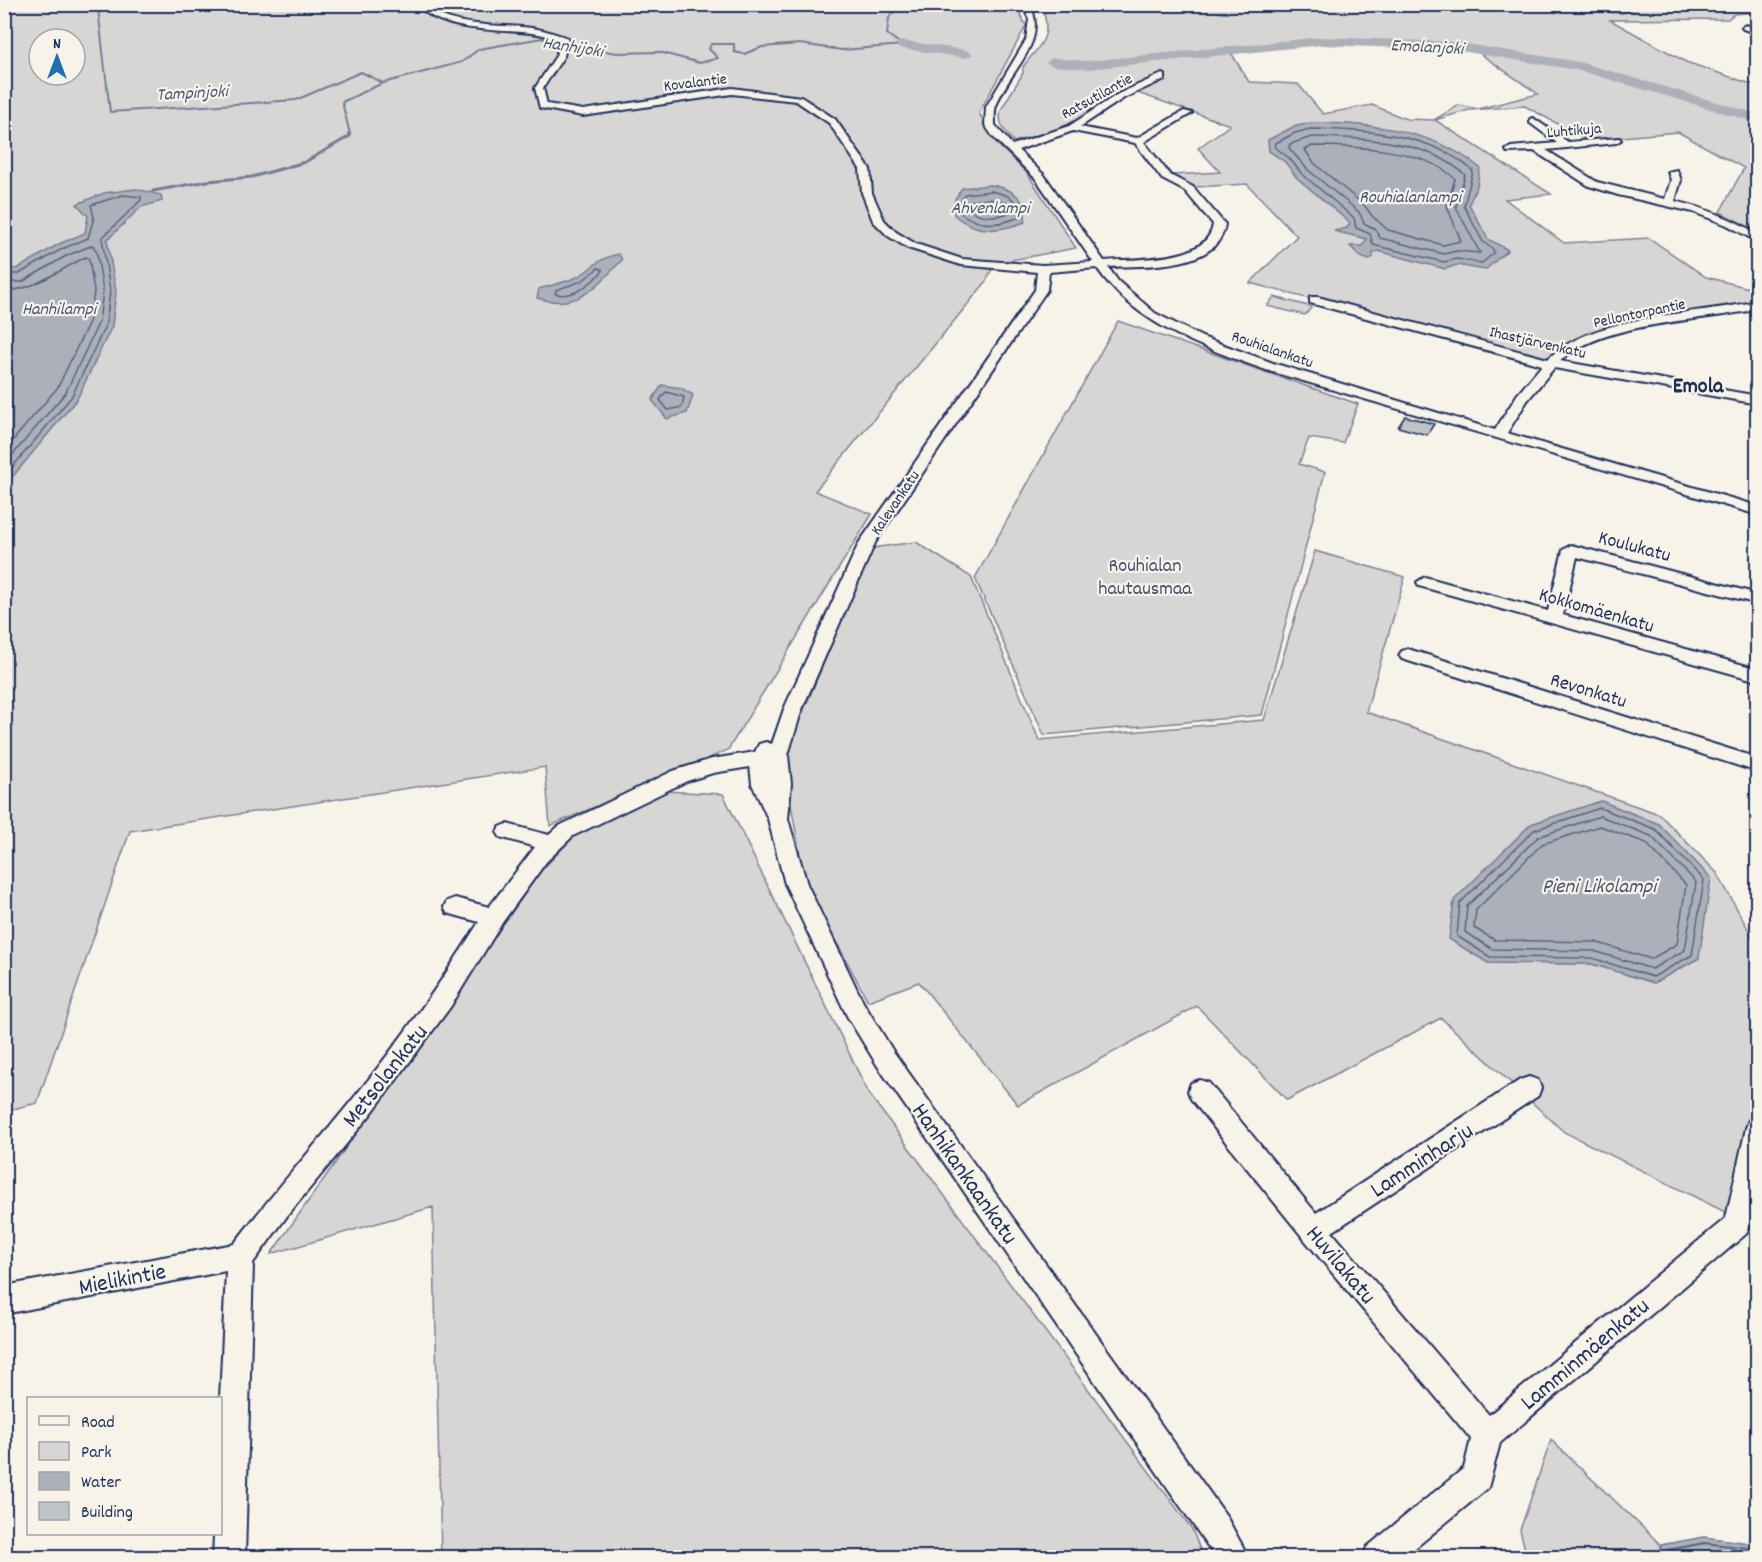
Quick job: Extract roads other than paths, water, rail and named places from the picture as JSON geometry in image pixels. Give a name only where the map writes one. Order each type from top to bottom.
[{"type":"street","name":"Kovalantie","points":[[422,4],[423,8],[434,17],[457,23],[543,32],[564,43],[560,56],[539,88],[543,106],[583,113],[732,91],[798,99],[832,121],[859,158],[866,169],[867,193],[879,221],[892,234],[912,246],[961,262],[1043,269],[1185,258],[1197,253],[1214,240],[1219,232],[1219,224],[1189,189],[1166,177],[1138,141]]},
{"type":"street","name":"Rouhialankatu","points":[[1026,4],[1033,19],[1030,40],[989,113],[990,125],[1040,177],[1114,284],[1151,316],[1197,340],[1358,394],[1758,511]]},
{"type":"street","points":[[1746,27],[1758,32]]},
{"type":"street","name":"Ratsutilantie","points":[[1011,149],[1072,128],[1121,96],[1162,77]]},
{"type":"street","points":[[1072,128],[1138,141],[1187,113]]},
{"type":"street","points":[[1533,121],[1566,145]]},
{"type":"street","name":"Luhtikuja","points":[[1510,150],[1616,140]]},
{"type":"street","points":[[1536,148],[1593,184],[1714,216],[1758,239]]},
{"type":"street","points":[[1669,203],[1676,180],[1673,172]]},
{"type":"street","name":"Kalevankatu","points":[[769,757],[877,526],[1041,290],[1043,269]]},
{"type":"street","name":"Ihastjärvenkatu","points":[[1314,300],[1549,363],[1758,400]]},
{"type":"street","name":"Pellontorpantie","points":[[1499,435],[1549,363],[1574,344],[1621,329],[1758,305]]},
{"type":"street","name":"Koulukatu","points":[[1554,619],[1571,550],[1758,599]]},
{"type":"street","name":"Kokkomäenkatu","points":[[1425,582],[1758,675]]},
{"type":"street","name":"Revonkatu","points":[[1408,655],[1758,765]]},
{"type":"street","name":"Hanhikankaankatu","points":[[769,757],[781,784],[778,819],[796,884],[855,1009],[885,1058],[1214,1525],[1234,1557]]},
{"type":"street","name":"Metsolankatu","points":[[240,1259],[278,1208],[362,1106],[443,999],[494,917],[538,856],[551,843],[566,831],[680,776],[712,766],[769,757]]},
{"type":"street","points":[[507,832],[551,843]]},
{"type":"street","points":[[455,907],[494,917]]},
{"type":"street","name":"Lamminharju","points":[[1313,1230],[1529,1088]]},
{"type":"street","name":"Huvilakatu","points":[[1200,1091],[1313,1230],[1487,1435]]},
{"type":"street","name":"Lamminmäenkatu","points":[[1487,1435],[1737,1225],[1758,1128]]},
{"type":"street","name":"Mielikintie","points":[[4,1300],[231,1257],[240,1259]]},
{"type":"street","points":[[229,1557],[240,1259]]},
{"type":"street","points":[[1378,1557],[1477,1477],[1487,1435]]},
{"type":"water","name":"Rouhialanlampi","points":[[1310,123],[1355,125],[1400,131],[1442,145],[1462,155],[1480,168],[1477,186],[1469,204],[1488,239],[1508,250],[1485,270],[1457,265],[1445,269],[1378,251],[1373,253],[1373,257],[1369,260],[1361,257],[1350,246],[1362,246],[1367,239],[1334,231],[1347,228],[1350,223],[1297,178],[1285,162],[1269,151],[1268,140],[1293,127]]},
{"type":"water","name":"Ahvenlampi","points":[[990,185],[1005,189],[1017,196],[1024,207],[1025,222],[1006,228],[988,229],[971,226],[954,215],[955,199],[962,188]]},
{"type":"water","name":"Hanhilampi","points":[[136,189],[161,195],[162,201],[141,207],[107,240],[116,291],[112,326],[77,399],[5,486],[5,268],[17,269],[59,244],[85,233],[88,216],[77,204],[104,193]]},
{"type":"water","points":[[619,254],[622,260],[604,279],[585,294],[564,301],[537,298],[539,289],[581,275],[603,260]]},
{"type":"water","points":[[662,385],[681,388],[693,395],[687,413],[667,419],[652,400]]},
{"type":"water","name":"Pieni Likolampi","points":[[1601,801],[1659,824],[1711,878],[1699,958],[1654,983],[1592,964],[1488,963],[1449,939],[1454,900],[1531,824]]},
{"type":"water","points":[[1704,1537],[1757,1544],[1757,1557],[1660,1557],[1661,1545]]},
{"type":"waterway","name":"Tampinjoki","points":[[88,4],[98,8],[110,112],[296,100],[361,72],[383,83]]},
{"type":"waterway","points":[[900,4],[889,18],[887,34],[902,45]]},
{"type":"waterway","name":"Hanhijoki","points":[[383,83],[462,62],[479,49],[542,38],[551,42],[617,53],[659,52],[700,63],[718,58],[709,49],[711,44],[734,44],[734,52],[744,54],[762,47],[800,44],[842,50],[903,45]]},
{"type":"waterway","name":"Emolanjoki","points":[[1053,62],[1088,65],[1322,41],[1454,46],[1579,66],[1758,119]]},
{"type":"waterway","name":"Hanhijoki","points":[[903,45],[966,54]]},
{"type":"waterway","name":"Hanhijoki","points":[[350,134],[342,102],[383,83]]},
{"type":"waterway","name":"Hanhijoki","points":[[153,191],[208,181],[252,177],[305,162],[350,136],[349,133]]},
{"type":"district","name":"Emola","points":[[1698,384]]},
{"type":"park label","name":"Rouhialan hautausmaa","points":[[1145,576]]}]
